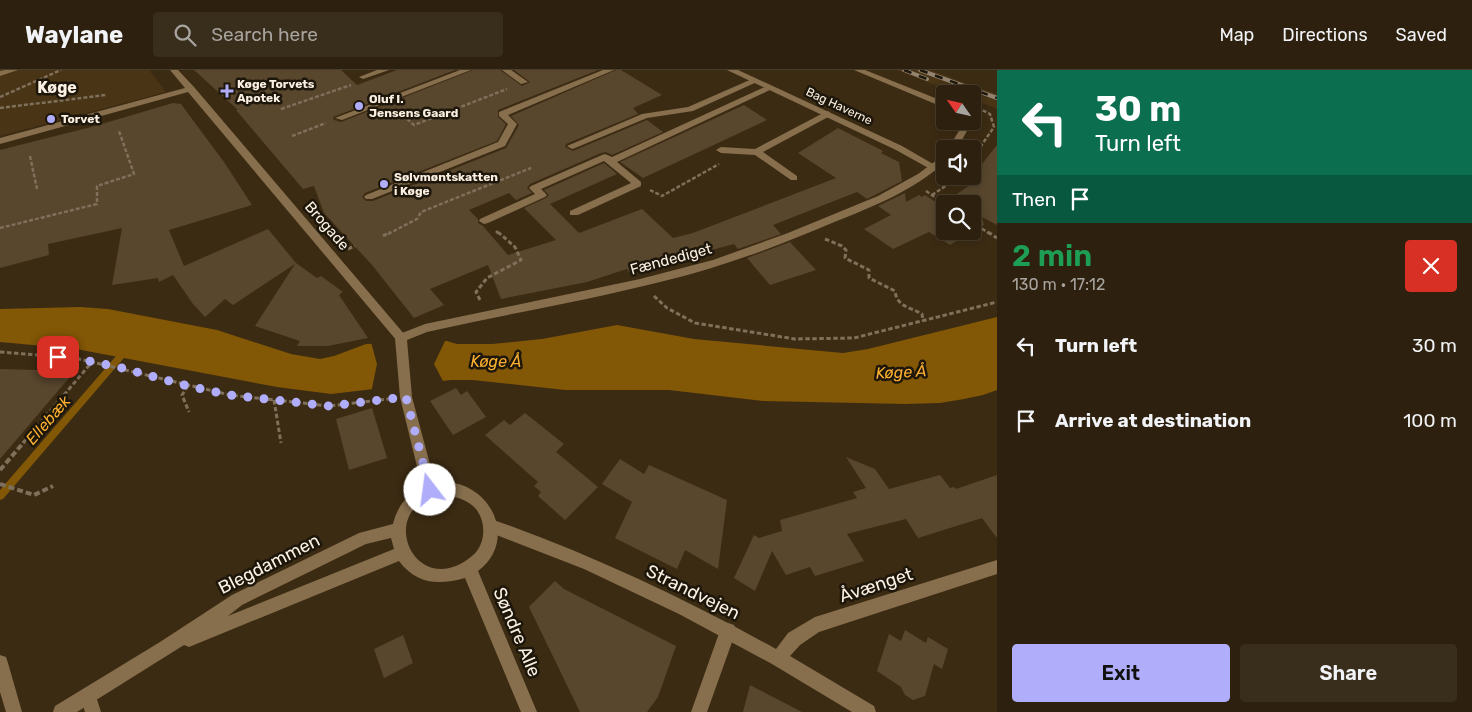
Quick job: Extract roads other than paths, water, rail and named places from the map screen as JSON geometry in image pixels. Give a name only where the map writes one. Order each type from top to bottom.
[{"type":"street","points":[[0,74],[14,70]]},
{"type":"street","points":[[0,141],[191,89],[174,70]]},
{"type":"street","points":[[363,77],[385,70]]},
{"type":"street","points":[[339,118],[467,70]]},
{"type":"street","points":[[506,70],[524,82]]},
{"type":"street","points":[[369,197],[502,144],[513,124],[502,114],[610,70]]},
{"type":"street","name":"Bag Haverne","points":[[731,70],[743,72],[755,81],[827,114],[935,168]]},
{"type":"street","points":[[858,70],[936,101]]},
{"type":"street","points":[[572,146],[645,116],[690,109],[755,81]]},
{"type":"street","points":[[611,161],[770,88]]},
{"type":"street","name":"Brogade","points":[[191,89],[401,338]]},
{"type":"street","points":[[721,150],[757,152],[827,114]]},
{"type":"street","points":[[757,152],[794,178]]},
{"type":"street","points":[[484,221],[542,196],[534,188],[605,157],[638,184],[574,213]]},
{"type":"street","name":"Fændediget","points":[[401,338],[425,328],[641,283],[718,262],[810,229],[913,183],[935,168]]},
{"type":"street","points":[[401,338],[406,393],[430,490]]},
{"type":"street","points":[[458,489],[470,494],[480,502],[488,513],[491,526],[486,550],[479,560],[469,568],[454,574],[439,576],[424,572],[411,564],[402,553],[398,542],[401,517],[418,496],[430,490],[458,489]]},
{"type":"street","name":"Strandvejen","points":[[491,526],[550,546],[728,631],[780,658],[868,712]]},
{"type":"street","name":"Blegdammen","points":[[61,712],[90,704],[166,648],[236,600],[364,538],[398,530]]},
{"type":"street","name":"Blegdammen","points":[[166,648],[402,553]]},
{"type":"street","name":"Åvænget","points":[[780,658],[785,647],[798,635],[815,626],[997,567]]},
{"type":"street","name":"Søndre Alle","points":[[469,568],[529,712]]},
{"type":"street","points":[[699,712],[728,631]]},
{"type":"street","points":[[0,662],[14,712]]},
{"type":"water","name":"Køge Å","points":[[80,307],[108,309],[217,330],[291,354],[320,359],[366,344],[447,341],[457,344],[492,344],[542,339],[617,325],[694,339],[843,353],[868,349],[997,317],[997,390],[983,395],[940,403],[905,404],[763,401],[669,390],[565,390],[473,380],[451,380],[331,394],[277,387],[76,349],[0,342],[0,309]]},
{"type":"waterway","name":"Ellebæk","points":[[0,496],[126,350]]},
{"type":"railway","points":[[904,70],[927,79]]},
{"type":"railway","points":[[920,70],[997,98]]},
{"type":"place","name":"Køge Torvets Apotek","points":[[227,91]]},
{"type":"place","name":"Oluf I. Jensens Gaard","points":[[359,106]]},
{"type":"place","name":"Torvet","points":[[51,119]]},
{"type":"place","name":"Sølvmøntskatten i Køge","points":[[384,184]]},
{"type":"district","name":"Køge","points":[[57,87]]}]
